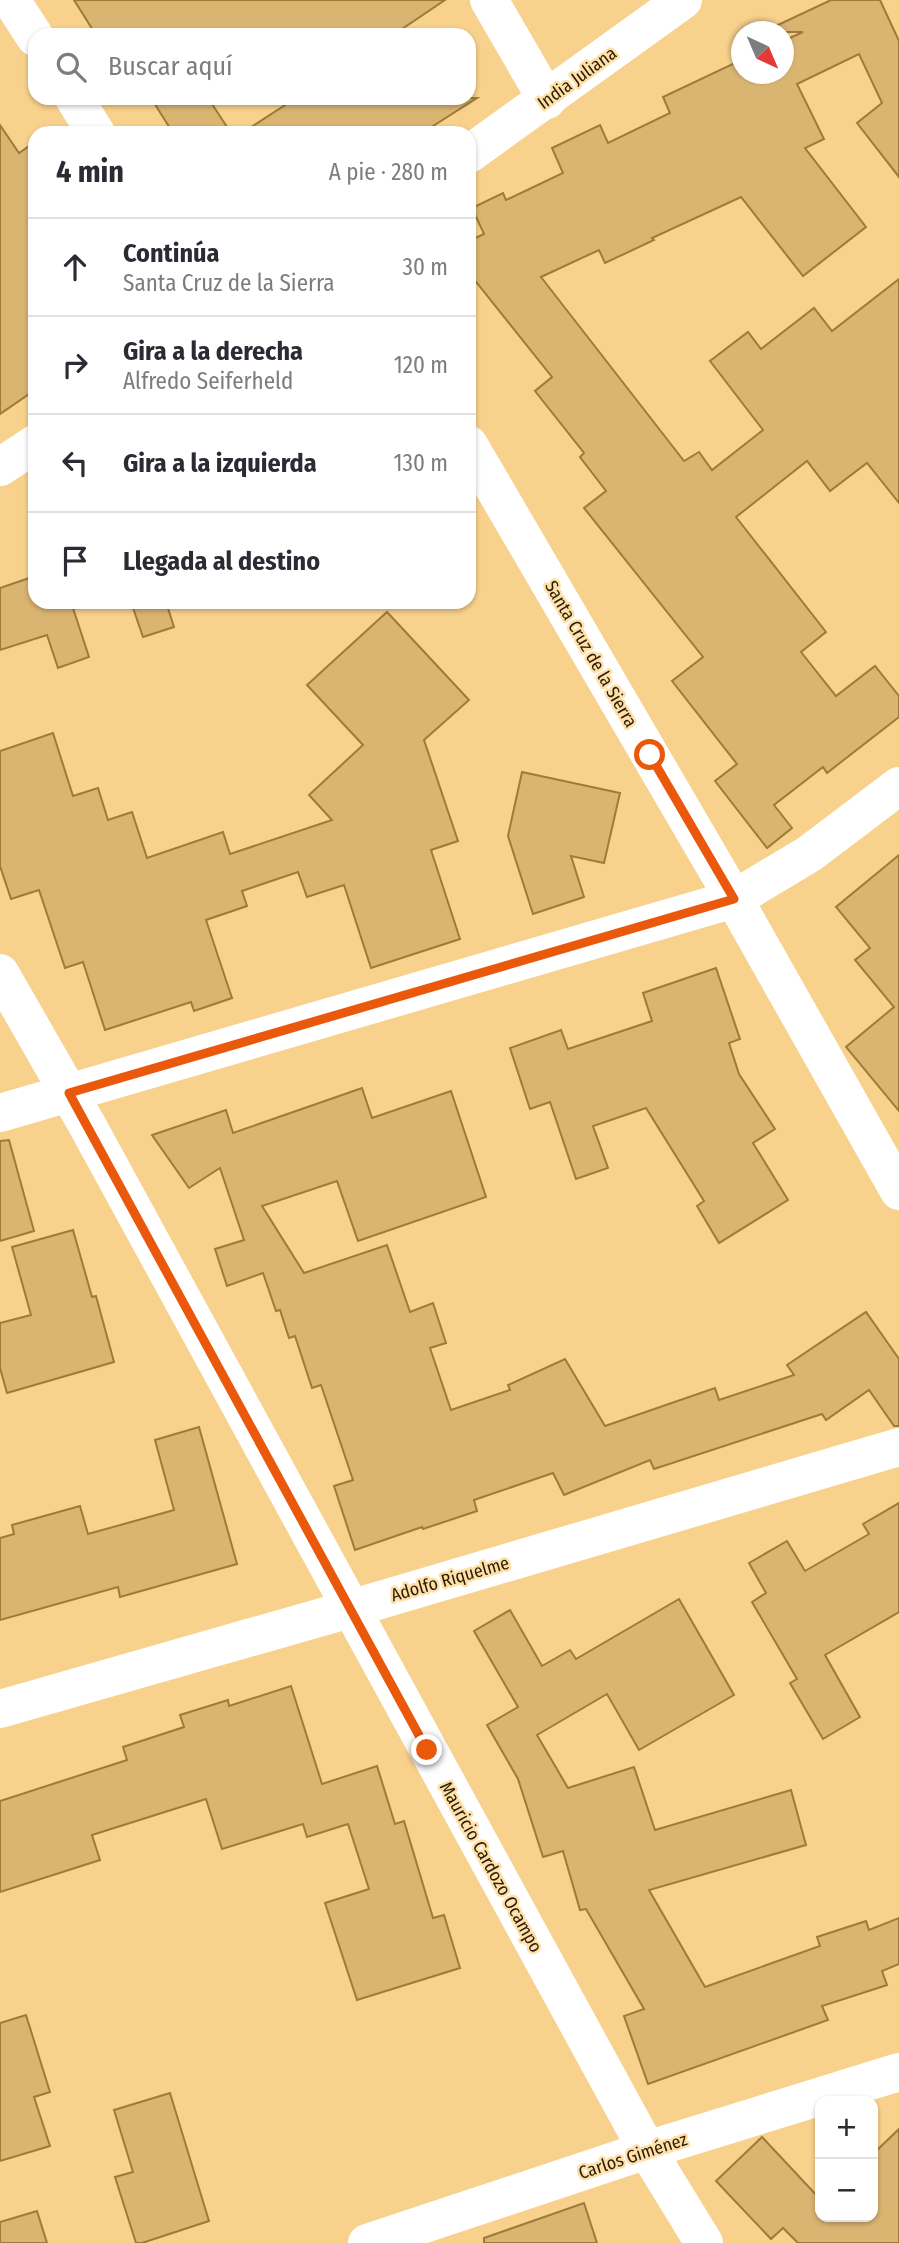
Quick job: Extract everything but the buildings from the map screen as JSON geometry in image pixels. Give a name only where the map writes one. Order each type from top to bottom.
[{"type":"street","points":[[12,0],[29,28]]},
{"type":"street","points":[[489,0],[547,100]]},
{"type":"street","name":"India Juliana","points":[[476,149],[683,0]]},
{"type":"street","points":[[78,105],[92,126]]},
{"type":"street","points":[[0,467],[28,449]]},
{"type":"street","name":"Santa Cruz de la Sierra","points":[[476,457],[734,899],[899,1191]]},
{"type":"street","points":[[0,1112],[734,899],[809,854],[899,786]]},
{"type":"street","name":"Mauricio Cardozo Ocampo","points":[[0,973],[69,1093],[647,2150],[704,2243]]},
{"type":"street","name":"Adolfo Riquelme","points":[[0,1709],[899,1447]]},
{"type":"street","name":"Carlos Giménez","points":[[368,2243],[647,2150],[899,2072]]},
{"type":"route","points":[[427,1750],[69,1093],[734,899],[650,755]]}]
